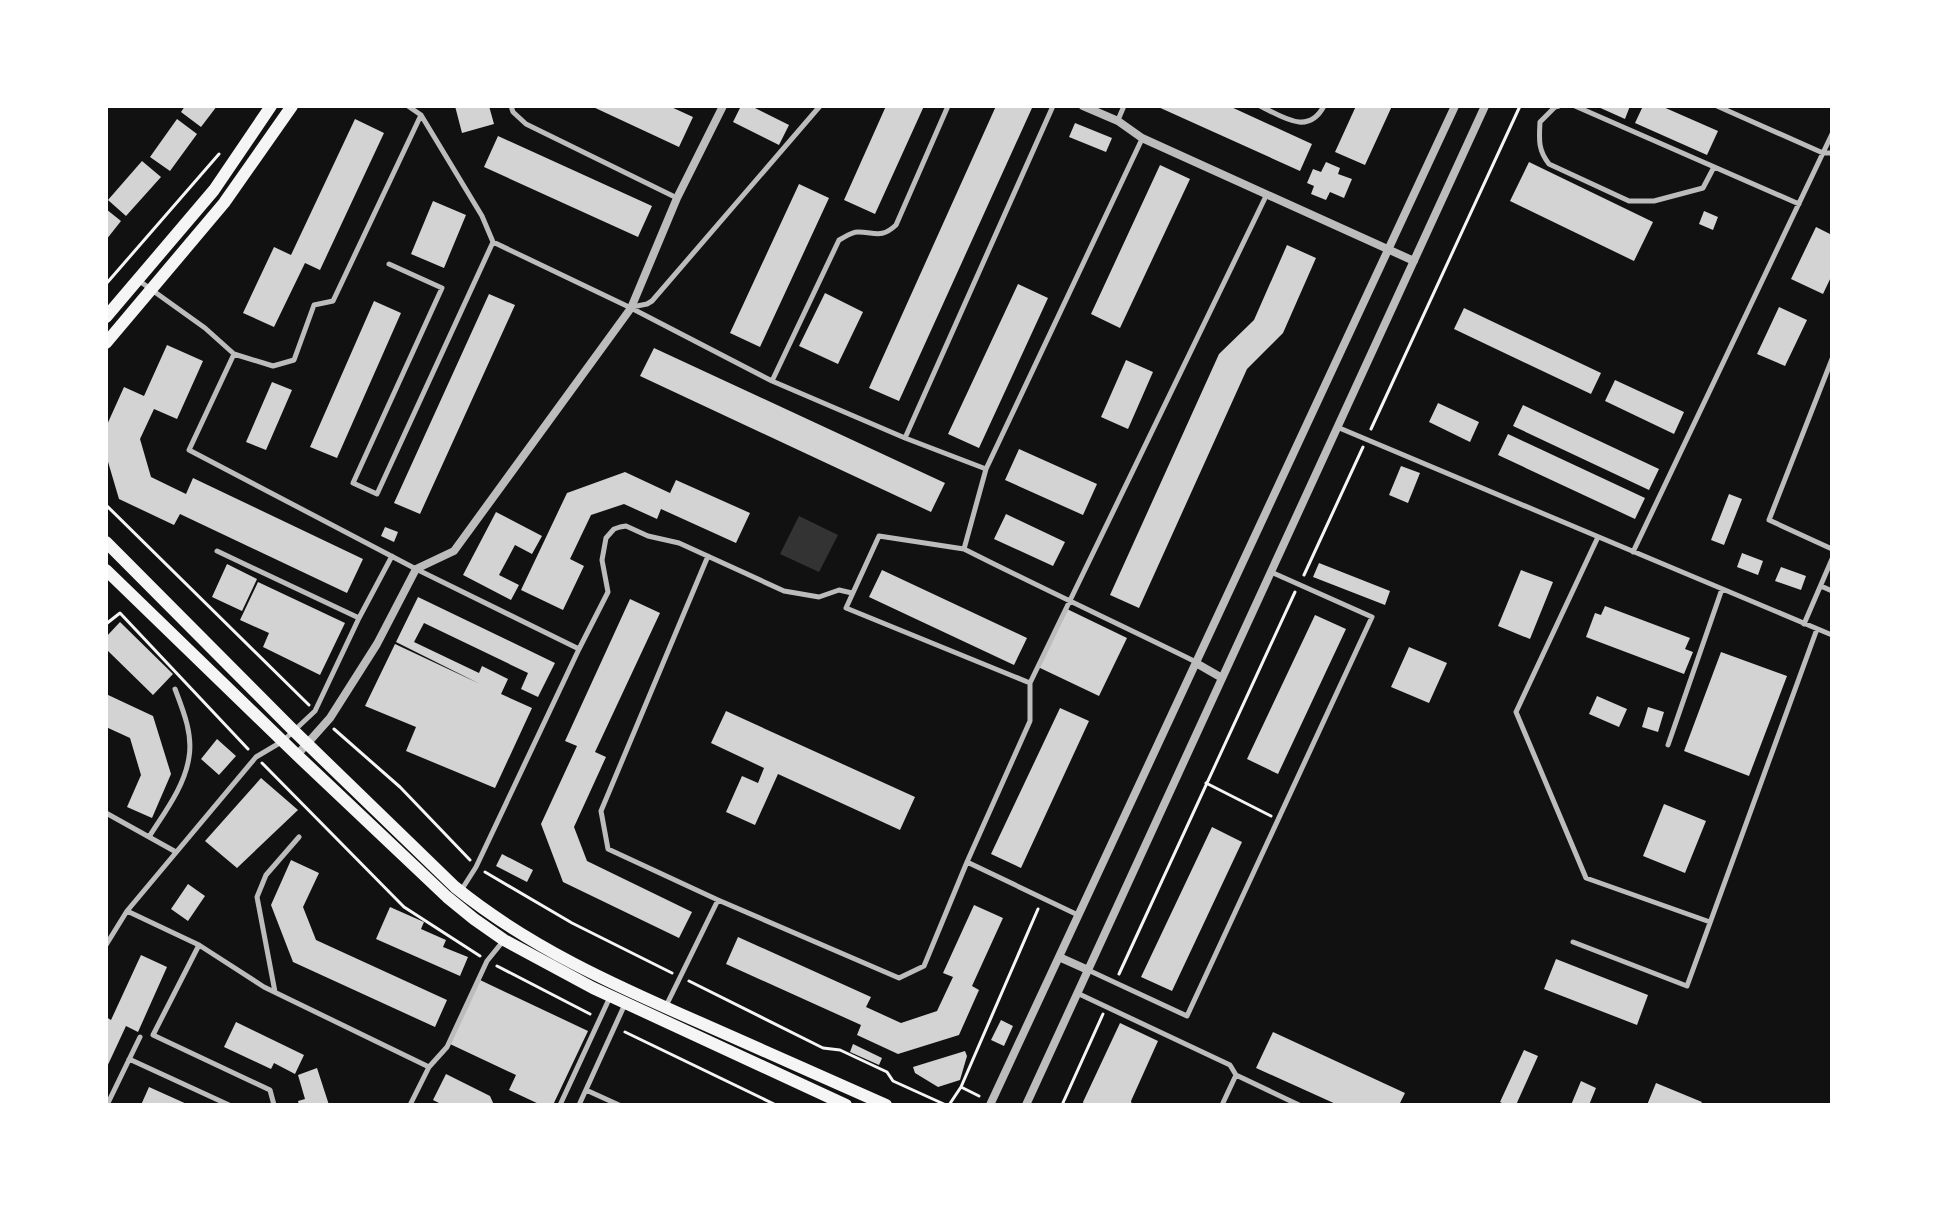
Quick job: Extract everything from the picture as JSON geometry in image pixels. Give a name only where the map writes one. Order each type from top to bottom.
[{"type":"main road","points":[[108,310],[138,280],[214,190],[271,106]]},
{"type":"main road","points":[[106,343],[224,203],[292,106]]},
{"type":"main road","points":[[106,542],[307,744],[461,891],[533,941],[663,1014],[846,1105]]},
{"type":"main road","points":[[106,570],[447,897],[504,940],[626,1003],[663,1014],[886,1105]]},
{"type":"street","points":[[297,755],[327,723],[377,644],[416,569],[454,551],[631,308],[677,198],[723,106]]},
{"type":"street","points":[[1083,106],[1118,121],[1142,138],[1414,261]]},
{"type":"street","points":[[990,1105],[1455,106]]},
{"type":"street","points":[[1026,1105],[1485,106]]},
{"type":"street","points":[[108,310],[125,321]]},
{"type":"street","points":[[1196,663],[1222,678]]},
{"type":"street","points":[[1059,957],[1088,970]]},
{"type":"lane","points":[[408,106],[421,115],[482,216],[493,242],[631,308],[772,381],[986,469]]},
{"type":"lane","points":[[511,106],[526,124],[677,198]]},
{"type":"lane","points":[[631,308],[652,301],[820,106]]},
{"type":"lane","points":[[772,381],[839,240],[855,232],[876,236],[889,232],[896,225],[948,106]]},
{"type":"lane","points":[[905,438],[1053,106]]},
{"type":"lane","points":[[1118,121],[1124,106]]},
{"type":"lane","points":[[1260,106],[1303,123],[1314,119],[1324,106]]},
{"type":"lane","points":[[1559,106],[1540,122],[1542,155],[1549,164],[1629,201],[1654,201],[1703,188],[1714,167]]},
{"type":"lane","points":[[1575,106],[1799,204]]},
{"type":"lane","points":[[1717,106],[1823,153],[1832,153]]},
{"type":"lane","points":[[138,280],[205,328],[234,354],[273,366],[294,360],[314,305],[333,301],[421,115]]},
{"type":"lane","points":[[1633,552],[1832,134]]},
{"type":"lane","points":[[964,549],[986,469],[1142,138]]},
{"type":"lane","points":[[708,556],[601,811],[608,849],[899,978],[924,966],[1030,721],[1030,683],[1267,193]]},
{"type":"lane","points":[[389,264],[442,288],[353,483],[377,494],[493,242]]},
{"type":"lane","points":[[234,354],[189,450],[416,569],[579,649]]},
{"type":"lane","points":[[1832,359],[1769,520],[1832,549]]},
{"type":"lane","points":[[1337,427],[1832,635]]},
{"type":"lane","points":[[461,891],[476,867],[608,592],[603,549],[606,538],[614,529],[626,526],[648,536],[679,543],[784,591],[819,597],[839,590],[852,593]]},
{"type":"lane","points":[[1030,683],[846,608],[879,536],[964,549],[1196,663]]},
{"type":"lane","points":[[1598,537],[1516,712],[1586,878],[1710,922]]},
{"type":"lane","points":[[217,551],[359,618]]},
{"type":"lane","points":[[106,945],[127,911],[256,757],[283,741],[315,711],[392,556]]},
{"type":"lane","points":[[1804,624],[1832,559]]},
{"type":"lane","points":[[1088,970],[1187,1016],[1372,617],[1271,572]]},
{"type":"lane","points":[[1821,586],[1832,591]]},
{"type":"lane","points":[[1668,745],[1722,589]]},
{"type":"lane","points":[[1573,942],[1687,986],[1817,629]]},
{"type":"lane","points":[[149,837],[170,804],[190,757],[187,724],[175,689]]},
{"type":"lane","points":[[106,813],[176,852]]},
{"type":"lane","points":[[275,993],[257,897],[266,875],[299,837]]},
{"type":"lane","points":[[967,862],[1079,915]]},
{"type":"lane","points":[[663,1014],[718,900]]},
{"type":"lane","points":[[127,911],[199,945],[275,993],[429,1067]]},
{"type":"lane","points":[[410,1105],[429,1067],[447,1047],[487,961],[504,940]]},
{"type":"lane","points":[[199,945],[153,1035],[270,1090],[274,1105]]},
{"type":"lane","points":[[1077,993],[1230,1065],[1236,1075],[1299,1105]]},
{"type":"lane","points":[[560,1105],[611,996]]},
{"type":"lane","points":[[579,1105],[626,1003]]},
{"type":"lane","points":[[107,1105],[140,1037]]},
{"type":"lane","points":[[129,1059],[229,1105]]},
{"type":"lane","points":[[1222,1105],[1236,1075]]},
{"type":"lane","points":[[586,1090],[619,1105]]},
{"type":"path","points":[[1115,983],[1520,106]]},
{"type":"path","points":[[106,284],[225,147]]},
{"type":"path","points":[[106,505],[315,711]]},
{"type":"path","points":[[327,723],[400,787],[476,867],[572,923],[823,1048],[840,1050],[887,1072],[893,1081],[948,1105],[961,1087],[1043,899]]},
{"type":"path","points":[[1206,783],[1278,819]]},
{"type":"path","points":[[1062,1105],[1107,1006]]},
{"type":"path","points":[[961,1087],[979,1096]]},
{"type":"shaded area","points":[[799,516],[838,535],[819,572],[780,554]]},
{"type":"building","points":[[185,106],[217,106],[201,127],[181,112]]},
{"type":"building","points":[[455,106],[489,106],[494,124],[462,133]]},
{"type":"building","points":[[591,106],[669,106],[693,117],[679,147]]},
{"type":"building","points":[[741,106],[751,106],[789,125],[779,145],[733,122]]},
{"type":"building","points":[[886,106],[924,106],[875,214],[844,200]]},
{"type":"building","points":[[996,106],[1032,108],[899,401],[869,388]]},
{"type":"building","points":[[1156,106],[1229,106],[1312,144],[1300,171]]},
{"type":"building","points":[[1356,106],[1392,106],[1365,165],[1335,152]]},
{"type":"building","points":[[1596,106],[1630,106],[1625,119]]},
{"type":"building","points":[[1643,106],[1661,106],[1718,131],[1707,155],[1635,123]]},
{"type":"building","points":[[177,119],[197,134],[170,171],[150,157]]},
{"type":"building","points":[[355,119],[384,133],[320,270],[305,263],[274,327],[243,313],[274,247],[291,255]]},
{"type":"building","points":[[1075,123],[1112,138],[1106,152],[1069,137]]},
{"type":"building","points":[[498,136],[652,206],[638,237],[484,167]]},
{"type":"building","points":[[142,161],[161,177],[126,216],[108,200]]},
{"type":"building","points":[[1326,162],[1340,168],[1338,174],[1352,179],[1344,198],[1330,192],[1326,200],[1311,194],[1314,186],[1307,183],[1313,169],[1321,172]]},
{"type":"building","points":[[1529,162],[1653,222],[1634,261],[1510,201]]},
{"type":"building","points":[[1160,165],[1190,179],[1120,328],[1091,314]]},
{"type":"building","points":[[799,184],[829,198],[760,347],[730,333]]},
{"type":"building","points":[[433,201],[466,215],[444,268],[411,254]]},
{"type":"building","points":[[106,209],[121,221],[106,240]]},
{"type":"building","points":[[1704,211],[1718,217],[1713,230],[1699,224]]},
{"type":"building","points":[[1816,227],[1832,235],[1832,275],[1823,294],[1791,279]]},
{"type":"building","points":[[1287,245],[1316,258],[1283,333],[1247,369],[1139,608],[1110,595],[1219,354],[1254,320]]},
{"type":"building","points":[[1018,284],[1048,298],[979,448],[948,434]]},
{"type":"building","points":[[825,293],[863,312],[838,364],[799,346]]},
{"type":"building","points":[[489,294],[515,305],[420,514],[394,503]]},
{"type":"building","points":[[374,301],[401,313],[337,458],[310,447]]},
{"type":"building","points":[[1779,307],[1807,320],[1785,366],[1757,354]]},
{"type":"building","points":[[1464,308],[1601,373],[1591,394],[1454,329]]},
{"type":"building","points":[[167,345],[203,361],[177,419],[154,409],[140,439],[151,477],[186,494],[193,478],[363,559],[347,593],[180,514],[174,525],[119,499],[106,455],[106,427],[124,387],[144,396]]},
{"type":"building","points":[[654,348],[945,483],[931,512],[640,376]]},
{"type":"building","points":[[1126,360],[1153,372],[1128,429],[1101,417]]},
{"type":"building","points":[[1615,380],[1684,412],[1674,434],[1605,401]]},
{"type":"building","points":[[272,382],[292,390],[266,450],[246,442]]},
{"type":"building","points":[[1438,403],[1479,422],[1470,442],[1429,422]]},
{"type":"building","points":[[1523,405],[1659,469],[1649,490],[1513,426]]},
{"type":"building","points":[[1508,434],[1645,498],[1635,519],[1498,455]]},
{"type":"building","points":[[1019,449],[1097,484],[1083,515],[1005,480]]},
{"type":"building","points":[[1401,466],[1420,473],[1408,503],[1389,495]]},
{"type":"building","points":[[625,472],[670,493],[676,480],[750,513],[736,543],[661,509],[657,519],[624,504],[591,515],[570,559],[584,566],[563,610],[521,590],[567,493]]},
{"type":"building","points":[[1729,494],[1742,499],[1724,545],[1711,540]]},
{"type":"building","points":[[496,512],[542,536],[532,554],[515,545],[499,575],[519,585],[511,600],[463,575]]},
{"type":"building","points":[[1006,514],[1065,542],[1053,566],[994,539]]},
{"type":"building","points":[[385,527],[398,532],[394,542],[381,536]]},
{"type":"building","points":[[1742,553],[1763,561],[1758,575],[1737,567]]},
{"type":"building","points":[[1319,563],[1390,591],[1385,605],[1313,577]]},
{"type":"building","points":[[227,564],[257,579],[242,611],[212,597]]},
{"type":"building","points":[[1781,567],[1806,576],[1801,590],[1775,581]]},
{"type":"building","points":[[882,570],[1027,638],[1014,665],[869,597]]},
{"type":"building","points":[[1521,570],[1553,582],[1530,639],[1498,626]]},
{"type":"building","points":[[258,582],[345,623],[320,675],[263,647],[269,633],[240,620]]},
{"type":"building","points":[[418,597],[555,663],[538,697],[521,689],[528,673],[424,623],[414,642],[479,673],[482,666],[508,679],[501,694],[532,708],[495,788],[406,751],[416,727],[365,706],[395,644],[480,684],[396,642]]},
{"type":"building","points":[[630,599],[660,613],[595,752],[606,757],[574,827],[587,861],[692,912],[679,938],[563,882],[541,824],[577,746],[565,741]]},
{"type":"building","points":[[1605,606],[1690,638],[1685,649],[1693,652],[1684,674],[1586,637],[1595,613],[1601,615]]},
{"type":"building","points":[[1067,609],[1127,638],[1099,696],[1038,667]]},
{"type":"building","points":[[1315,615],[1346,629],[1278,774],[1247,759]]},
{"type":"building","points":[[120,622],[173,674],[153,695],[106,649],[106,637]]},
{"type":"building","points":[[1409,647],[1447,663],[1429,703],[1391,687]]},
{"type":"building","points":[[1721,652],[1787,676],[1749,776],[1684,751]]},
{"type":"building","points":[[106,694],[153,716],[171,774],[152,818],[127,807],[141,775],[130,738],[106,727]]},
{"type":"building","points":[[1597,696],[1627,709],[1619,727],[1589,714]]},
{"type":"building","points":[[1648,707],[1664,712],[1658,732],[1642,727]]},
{"type":"building","points":[[1060,708],[1089,721],[1021,868],[991,854]]},
{"type":"building","points":[[726,711],[915,797],[900,830],[778,774],[755,825],[726,812],[742,776],[758,783],[764,768],[711,743]]},
{"type":"building","points":[[217,739],[236,756],[219,775],[201,759]]},
{"type":"building","points":[[261,778],[298,810],[237,868],[205,841]]},
{"type":"building","points":[[1664,804],[1706,821],[1685,873],[1643,856]]},
{"type":"building","points":[[1212,827],[1242,842],[1172,991],[1141,977]]},
{"type":"building","points":[[502,854],[533,870],[527,882],[496,866]]},
{"type":"building","points":[[291,860],[319,873],[303,907],[316,940],[447,1000],[435,1027],[293,962],[271,905]]},
{"type":"building","points":[[188,884],[205,896],[188,921],[171,909]]},
{"type":"building","points":[[974,905],[1003,918],[972,986],[979,990],[959,1035],[898,1054],[857,1035],[861,1025],[726,964],[738,937],[871,997],[866,1007],[901,1023],[937,1011],[953,977],[943,973]]},
{"type":"building","points":[[390,907],[424,922],[421,929],[446,940],[443,947],[468,957],[460,976],[376,939]]},
{"type":"building","points":[[141,955],[167,967],[138,1032],[126,1026],[106,1069],[106,1017],[111,1020]]},
{"type":"building","points":[[1556,959],[1648,995],[1637,1025],[1544,989]]},
{"type":"building","points":[[480,980],[588,1031],[553,1105],[541,1105],[509,1090],[516,1075],[450,1044]]},
{"type":"building","points":[[1001,1020],[1013,1026],[1004,1046],[991,1040]]},
{"type":"building","points":[[236,1022],[304,1055],[295,1074],[274,1063],[271,1069],[224,1047]]},
{"type":"building","points":[[1120,1023],[1158,1041],[1131,1101],[1132,1105],[1084,1105],[1083,1102]]},
{"type":"building","points":[[1273,1032],[1405,1093],[1399,1105],[1338,1105],[1256,1068]]},
{"type":"building","points":[[853,1044],[882,1058],[879,1065],[850,1052]]},
{"type":"building","points":[[1524,1050],[1538,1056],[1516,1105],[1506,1105],[1500,1102]]},
{"type":"building","points":[[965,1051],[967,1056],[960,1080],[938,1087],[915,1073],[913,1067]]},
{"type":"building","points":[[317,1068],[329,1105],[299,1105],[298,1101],[305,1099],[298,1075]]},
{"type":"building","points":[[446,1074],[490,1096],[494,1105],[443,1105],[433,1100]]},
{"type":"building","points":[[1581,1081],[1596,1088],[1589,1105],[1571,1105]]},
{"type":"building","points":[[1656,1083],[1702,1102],[1700,1105],[1647,1105]]},
{"type":"building","points":[[149,1087],[189,1105],[141,1105]]}]
